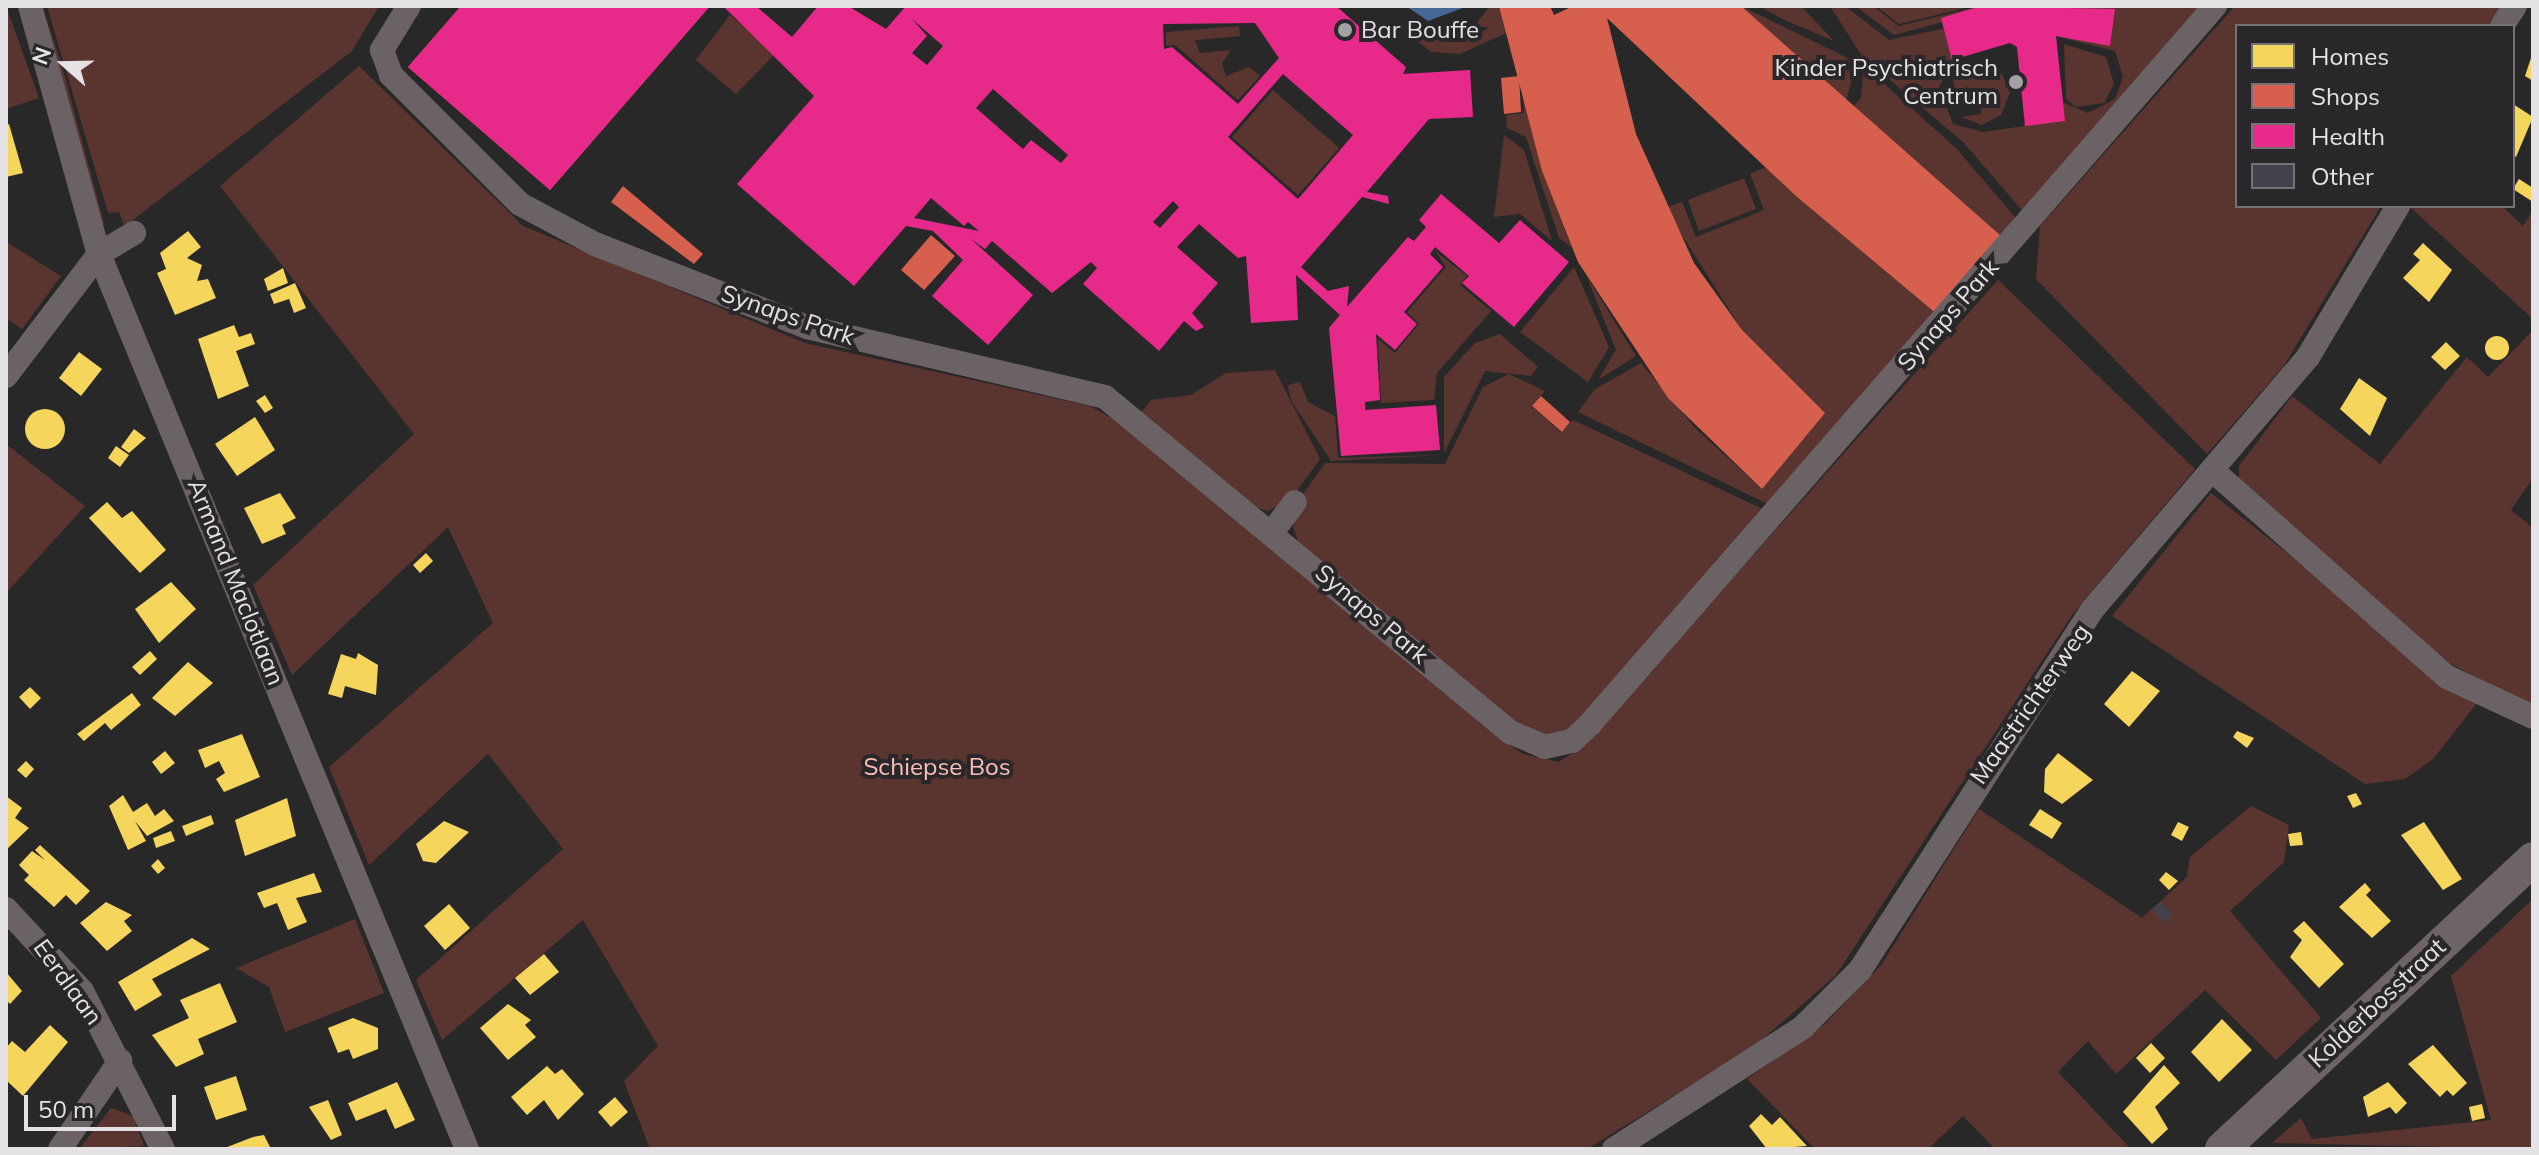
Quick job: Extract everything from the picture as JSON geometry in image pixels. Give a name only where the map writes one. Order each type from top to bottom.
[{"type":"main road","name":"Kolderbosstraat","points":[[2222,1149],[2533,859]]},
{"type":"street","name":"Armand Maclotlaan","points":[[30,6],[99,254],[467,1149]]},
{"type":"street","name":"Synaps Park","points":[[409,6],[376,50],[415,104],[542,218],[807,327],[1105,397],[1273,531],[1510,732],[1545,747],[1572,741],[2215,6]]},
{"type":"street","points":[[2503,24],[2515,6]]},
{"type":"street","name":"Maastrichterweg","points":[[1614,1149],[1803,1027],[1860,970],[2092,610],[2308,357],[2397,208]]},
{"type":"street","points":[[6,376],[99,254],[134,233]]},
{"type":"street","points":[[2212,470],[2447,677],[2533,717]]},
{"type":"street","points":[[1273,531],[1295,502]]},
{"type":"street","name":"Eerdlaan","points":[[6,909],[82,991],[163,1149]]},
{"type":"street","points":[[60,1149],[120,1061]]},
{"type":"green space","points":[[6,6],[39,98],[6,109]]},
{"type":"green space","points":[[42,6],[62,66],[105,227],[101,221]]},
{"type":"green space","points":[[47,6],[379,6],[352,51],[125,226],[119,212],[108,213]]},
{"type":"green space","points":[[1371,6],[1417,41],[1475,25],[1490,6],[1499,6],[1508,32],[1460,54],[1431,52]]},
{"type":"green space","points":[[1741,6],[1856,62],[1846,102]]},
{"type":"green space","points":[[1760,6],[1801,6],[1834,41],[1782,19]]},
{"type":"green space","points":[[1830,6],[1845,6],[1889,40],[1975,22],[1939,87],[1953,124],[1983,132],[2025,126],[2062,102],[2088,113],[2115,99],[2123,77],[2115,51],[2056,36],[2053,6],[2209,6],[2026,215],[1964,143],[1862,56]]},
{"type":"green space","points":[[1855,6],[1873,6],[1899,26],[1981,6],[2013,6],[2014,22],[1958,18],[1894,35]]},
{"type":"green space","points":[[1876,6],[1973,6],[1899,24]]},
{"type":"green space","points":[[2235,6],[2501,6],[2489,24],[2235,24],[2235,208],[2380,208],[2283,367],[2207,454],[2036,279],[2040,226]]},
{"type":"green space","points":[[730,15],[775,54],[736,94],[696,60]]},
{"type":"green space","points":[[1239,26],[1240,36],[1195,40],[1200,53],[1231,50],[1222,63],[1226,76],[1249,67],[1260,76],[1238,100],[1175,45],[1166,46],[1166,32]]},
{"type":"green space","points":[[2064,44],[2106,57],[2114,84],[2104,103],[2076,107],[2066,99]]},
{"type":"green space","points":[[1981,63],[2002,74],[2010,93],[2001,115],[1982,125],[1961,117],[1981,114],[1981,93],[1960,92],[1954,108],[1950,88],[1959,69]]},
{"type":"green space","name":"Schiepse Bos","points":[[359,66],[523,226],[805,343],[1090,406],[1122,424],[1490,731],[1523,754],[1558,762],[1582,748],[1998,280],[2195,469],[2072,615],[1836,975],[1755,1046],[1587,1149],[650,1149],[624,1081],[658,1046],[583,920],[442,1040],[416,980],[563,849],[488,754],[369,865],[329,767],[493,623],[448,527],[292,675],[253,585],[414,434],[220,186]]},
{"type":"green space","points":[[1864,66],[1956,148],[2020,223],[1995,252],[1954,199],[1852,108],[1861,98]]},
{"type":"green space","points":[[1273,90],[1339,148],[1298,195],[1232,137]]},
{"type":"green space","points":[[1523,93],[1542,171],[1572,248],[1559,238],[1526,137],[1507,128],[1506,115],[1524,113]]},
{"type":"green space","points":[[1504,135],[1524,150],[1552,241],[1520,214],[1494,217]]},
{"type":"green space","points":[[1766,167],[1938,314],[1772,506],[1578,412],[1595,389],[1641,363],[1694,427],[1762,489],[1742,330],[1665,208],[1682,202],[1696,237],[1764,210],[1750,174]]},
{"type":"green space","points":[[1744,178],[1756,209],[1699,231],[1688,200]]},
{"type":"green space","points":[[2411,208],[2504,208],[2523,226],[2533,210],[2533,319]]},
{"type":"green space","points":[[6,242],[61,276],[22,329],[6,318]]},
{"type":"green space","points":[[1435,251],[1467,276],[1460,285],[1491,311],[1437,373],[1434,400],[1381,403],[1378,339],[1395,353],[1419,324],[1407,312],[1446,267]]},
{"type":"green space","points":[[1574,267],[1609,347],[1588,382],[1520,332]]},
{"type":"green space","points":[[1587,277],[1636,356],[1598,380],[1616,350]]},
{"type":"green space","points":[[2533,330],[2533,478],[2511,510],[2533,528],[2533,708],[2451,664],[2396,620],[2239,484],[2239,466],[2292,396],[2380,464],[2467,357],[2488,377]]},
{"type":"green space","points":[[1500,334],[1538,367],[1531,376],[1485,371],[1444,453],[1444,377],[1475,343]]},
{"type":"green space","points":[[1283,368],[1288,385],[1300,382],[1308,402],[1335,416],[1338,458],[1441,455],[1331,461],[1292,402]]},
{"type":"green space","points":[[1275,370],[1320,459],[1291,499],[1268,511],[1252,506],[1141,413],[1151,400],[1191,395],[1226,373]]},
{"type":"green space","points":[[1509,374],[1545,391],[1532,407],[1561,432],[1573,420],[1767,511],[1575,728],[1545,737],[1524,731],[1300,547],[1293,527],[1297,503],[1325,463],[1445,464],[1483,387]]},
{"type":"green space","points":[[6,444],[85,506],[6,593]]},
{"type":"green space","points":[[2211,493],[2477,703],[2433,759],[2405,779],[2365,784],[2112,616]]},
{"type":"green space","points":[[2251,806],[2289,825],[2284,862],[2230,911],[2321,1018],[2276,1060],[2205,990],[2116,1074],[2088,1041],[2058,1072],[2131,1149],[1995,1149],[1963,1116],[1928,1149],[1815,1149],[1747,1079],[1825,1024],[1882,964],[1979,809],[2142,918],[2187,877],[2190,857]]},
{"type":"green space","points":[[2531,901],[2533,1149],[2272,1143],[2301,1118],[2312,1139],[2491,1120],[2451,976]]},
{"type":"green space","points":[[355,919],[384,993],[285,1032],[269,987],[236,968]]},
{"type":"green space","points":[[111,1108],[133,1116],[144,1146],[79,1149]]},
{"type":"water","points":[[1406,6],[1468,6],[1428,21]]},
{"type":"building: Homes","points":[[2533,52],[2533,81],[2525,76]]},
{"type":"building: Homes","points":[[2515,105],[2533,117],[2515,156]]},
{"type":"building: Homes","points":[[9,124],[23,173],[6,177],[6,125]]},
{"type":"building: Homes","points":[[2519,179],[2533,188],[2533,202],[2515,190]]},
{"type":"building: Homes","points":[[188,231],[201,247],[187,258],[202,265],[197,281],[208,279],[216,298],[175,315],[157,273],[166,269],[160,253]]},
{"type":"building: Homes","points":[[2423,243],[2452,270],[2429,302],[2403,278],[2420,260],[2413,254]]},
{"type":"building: Homes","points":[[283,268],[288,283],[268,291],[264,279]]},
{"type":"building: Homes","points":[[295,283],[306,308],[294,313],[289,299],[274,304],[270,294]]},
{"type":"building: Homes","points":[[234,325],[239,337],[251,333],[255,344],[236,351],[249,386],[218,399],[198,339]]},
{"type":"building: Homes","points":[[2497,336],[2506,339],[2509,348],[2506,357],[2497,360],[2488,357],[2485,348],[2488,339]]},
{"type":"building: Homes","points":[[2446,342],[2460,356],[2445,370],[2431,357]]},
{"type":"building: Homes","points":[[79,352],[102,369],[81,396],[59,378]]},
{"type":"building: Homes","points":[[2359,378],[2387,398],[2370,436],[2340,409]]},
{"type":"building: Homes","points":[[265,395],[273,408],[265,413],[256,401]]},
{"type":"building: Homes","points":[[45,409],[59,415],[65,429],[59,443],[45,449],[31,443],[25,429],[31,415]]},
{"type":"building: Homes","points":[[255,417],[275,450],[237,476],[215,444]]},
{"type":"building: Homes","points":[[134,429],[146,438],[129,453],[121,447]]},
{"type":"building: Homes","points":[[116,446],[129,455],[120,467],[108,458]]},
{"type":"building: Homes","points":[[280,493],[296,518],[282,525],[286,534],[262,544],[244,508]]},
{"type":"building: Homes","points":[[107,502],[122,518],[132,511],[166,550],[140,573],[89,518]]},
{"type":"building: Homes","points":[[426,553],[433,561],[420,573],[413,565]]},
{"type":"building: Homes","points":[[171,582],[196,609],[159,643],[135,609]]},
{"type":"building: Homes","points":[[150,651],[157,659],[140,675],[132,667]]},
{"type":"building: Homes","points":[[358,653],[378,665],[376,695],[345,686],[342,698],[328,694],[341,654],[356,659]]},
{"type":"building: Homes","points":[[188,662],[213,683],[175,716],[152,698]]},
{"type":"building: Homes","points":[[2132,671],[2160,691],[2129,727],[2104,704]]},
{"type":"building: Homes","points":[[30,687],[41,698],[30,709],[19,697]]},
{"type":"building: Homes","points":[[132,693],[141,705],[111,730],[105,723],[84,741],[77,734]]},
{"type":"building: Homes","points":[[2237,731],[2254,738],[2247,748],[2233,737]]},
{"type":"building: Homes","points":[[242,734],[260,777],[224,792],[216,779],[225,773],[219,761],[205,768],[198,750]]},
{"type":"building: Homes","points":[[165,751],[175,763],[161,774],[152,762]]},
{"type":"building: Homes","points":[[2058,753],[2093,780],[2062,804],[2044,792],[2045,769]]},
{"type":"building: Homes","points":[[26,761],[34,769],[26,778],[17,770]]},
{"type":"building: Homes","points":[[2356,793],[2362,804],[2353,808],[2347,796]]},
{"type":"building: Homes","points":[[123,795],[133,812],[147,803],[155,816],[164,809],[174,821],[147,836],[135,821],[146,841],[128,850],[109,806]]},
{"type":"building: Homes","points":[[6,796],[22,808],[15,818],[29,828],[6,850]]},
{"type":"building: Homes","points":[[287,798],[296,836],[245,856],[235,820]]},
{"type":"building: Homes","points":[[2040,809],[2062,823],[2052,839],[2029,825]]},
{"type":"building: Homes","points":[[211,815],[214,824],[186,836],[182,826]]},
{"type":"building: Homes","points":[[444,821],[469,832],[436,863],[423,861],[416,844]]},
{"type":"building: Homes","points":[[2178,822],[2189,827],[2182,841],[2171,835]]},
{"type":"building: Homes","points":[[2424,822],[2462,879],[2443,890],[2401,835]]},
{"type":"building: Homes","points":[[171,831],[175,841],[156,848],[153,838]]},
{"type":"building: Homes","points":[[2301,832],[2303,845],[2290,846],[2288,834]]},
{"type":"building: Homes","points":[[40,845],[90,891],[76,905],[66,895],[54,907],[24,880],[29,875],[19,865],[32,851],[45,860],[35,850]]},
{"type":"building: Homes","points":[[158,859],[165,868],[158,874],[151,866]]},
{"type":"building: Homes","points":[[2166,872],[2178,881],[2169,890],[2159,880]]},
{"type":"building: Homes","points":[[314,873],[322,892],[296,898],[307,922],[288,930],[277,903],[264,908],[257,893]]},
{"type":"building: Homes","points":[[2365,883],[2371,890],[2366,895],[2391,921],[2372,938],[2339,907]]},
{"type":"building: Homes","points":[[106,902],[132,915],[124,921],[132,931],[107,951],[80,923]]},
{"type":"building: Homes","points":[[449,904],[470,928],[445,950],[424,926]]},
{"type":"building: Homes","points":[[2304,921],[2344,964],[2319,988],[2290,957],[2302,940],[2293,931]]},
{"type":"building: Homes","points":[[192,938],[210,949],[152,979],[162,995],[135,1011],[118,982]]},
{"type":"building: Homes","points":[[544,954],[559,972],[530,995],[515,978]]},
{"type":"building: Homes","points":[[6,972],[22,991],[10,1004],[6,1000]]},
{"type":"building: Homes","points":[[220,983],[237,1022],[198,1039],[204,1054],[176,1067],[152,1035],[189,1018],[180,1000]]},
{"type":"building: Homes","points":[[508,1004],[531,1020],[525,1025],[536,1037],[508,1060],[480,1028]]},
{"type":"building: Homes","points":[[353,1018],[378,1028],[378,1049],[353,1059],[349,1049],[338,1053],[328,1028]]},
{"type":"building: Homes","points":[[2222,1019],[2252,1050],[2219,1082],[2191,1052]]},
{"type":"building: Homes","points":[[50,1025],[68,1042],[23,1096],[6,1080],[6,1048],[12,1041],[25,1052]]},
{"type":"building: Homes","points":[[2151,1043],[2165,1058],[2150,1073],[2136,1058]]},
{"type":"building: Homes","points":[[2433,1045],[2467,1083],[2453,1096],[2447,1090],[2440,1097],[2408,1064]]},
{"type":"building: Homes","points":[[2164,1065],[2180,1083],[2155,1107],[2168,1129],[2152,1144],[2123,1112]]},
{"type":"building: Homes","points":[[547,1066],[555,1074],[562,1069],[584,1094],[558,1120],[544,1100],[527,1115],[511,1097]]},
{"type":"building: Homes","points":[[236,1076],[247,1110],[216,1120],[204,1087]]},
{"type":"building: Homes","points":[[397,1082],[415,1120],[395,1129],[386,1109],[356,1121],[348,1103]]},
{"type":"building: Homes","points":[[2388,1082],[2407,1103],[2396,1114],[2390,1107],[2368,1117],[2363,1097]]},
{"type":"building: Homes","points":[[615,1097],[628,1112],[611,1127],[598,1112]]},
{"type":"building: Homes","points":[[328,1100],[342,1135],[331,1140],[309,1107]]},
{"type":"building: Homes","points":[[2482,1104],[2485,1118],[2472,1121],[2469,1107]]},
{"type":"building: Homes","points":[[1761,1114],[1772,1125],[1780,1117],[1807,1146],[1767,1149],[1749,1126]]},
{"type":"building: Homes","points":[[264,1135],[271,1149],[222,1149],[253,1137]]},
{"type":"building: Shops","points":[[461,6],[710,6],[550,190],[408,67]]},
{"type":"building: Shops","points":[[1499,6],[1550,6],[1554,15],[1573,6],[1741,6],[2001,236],[1938,315],[1796,196],[1607,18],[1636,134],[1694,263],[1742,330],[1825,413],[1762,489],[1668,398],[1578,262],[1542,171]]},
{"type":"building: Shops","points":[[1519,76],[1521,112],[1504,114],[1501,78]]},
{"type":"building: Shops","points":[[623,186],[703,254],[694,264],[611,202]]},
{"type":"building: Shops","points":[[931,235],[955,256],[924,290],[901,270]]},
{"type":"building: Shops","points":[[1541,396],[1570,422],[1562,432],[1532,406]]},
{"type":"building: Health","points":[[461,6],[710,6],[550,190],[408,67]]},
{"type":"building: Health","points":[[723,6],[756,6],[792,37],[818,6],[848,6],[886,29],[906,6],[1336,6],[1406,67],[1403,74],[1470,70],[1473,117],[1429,119],[1367,192],[1388,196],[1389,204],[1362,197],[1301,267],[1328,291],[1349,286],[1347,307],[1408,237],[1414,241],[1426,227],[1419,220],[1441,194],[1499,243],[1520,220],[1569,262],[1514,327],[1462,283],[1469,276],[1435,247],[1430,254],[1443,267],[1404,312],[1417,324],[1395,350],[1376,334],[1380,400],[1365,402],[1365,410],[1436,405],[1440,450],[1341,456],[1329,328],[1340,315],[1296,275],[1298,320],[1251,323],[1246,256],[1238,258],[1199,224],[1177,247],[1218,283],[1192,313],[1204,327],[1196,331],[1184,321],[1159,351],[1083,284],[1097,268],[1091,262],[1052,293],[992,241],[985,249],[971,239],[1033,295],[988,345],[932,296],[963,260],[933,231],[906,226],[854,286],[737,184],[814,96]],"holes":[[[912,19],[943,46],[927,65],[912,53],[927,36]],[[1255,23],[1279,58],[1238,104],[1172,47],[1164,49],[1163,24]],[[1283,74],[1353,135],[1298,199],[1228,137]],[[993,89],[1068,155],[1061,163],[1031,140],[1023,149],[976,108]],[[931,198],[964,226],[968,222],[979,231],[914,218]],[[1173,201],[1179,207],[1160,228],[1153,222]]]},
{"type":"building: Health","points":[[1981,6],[2115,9],[2110,46],[2056,36],[2065,121],[2025,126],[2017,47],[2010,43],[1952,60],[1941,18]]},
{"type":"building: Other","points":[[2161,902],[2173,915],[2164,923],[2152,909]]},
{"type":"place","name":"Bar Bouffe","points":[[1345,30]]},
{"type":"place","name":"Kinder Psychiatrisch Centrum","points":[[2016,82]]}]
